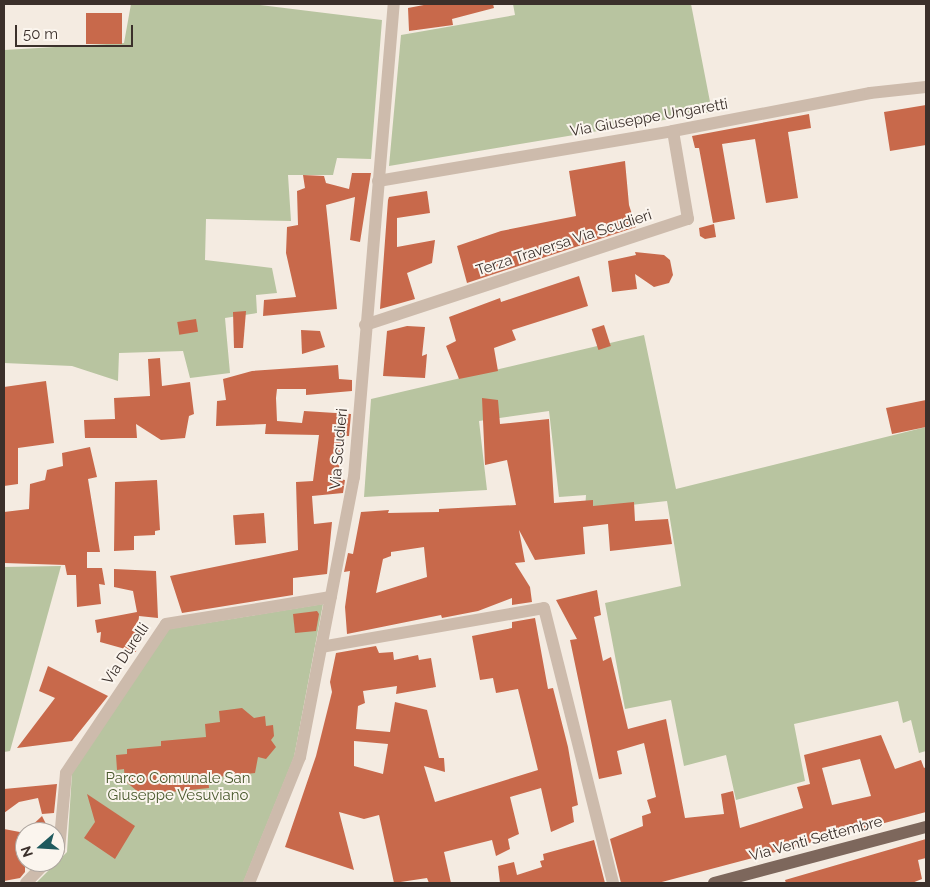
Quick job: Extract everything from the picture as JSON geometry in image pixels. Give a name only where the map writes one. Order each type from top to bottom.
[{"type":"main road","name":"Via Venti Settembre","points":[[714,883],[926,827]]},
{"type":"street","name":"Via Scudieri","points":[[249,883],[300,757],[354,476],[364,325],[394,4]]},
{"type":"street","name":"Via Giuseppe Ungaretti","points":[[378,181],[673,131],[870,92],[926,87]]},
{"type":"street","name":"Terza Traversa Via Scudieri","points":[[364,325],[688,219],[673,131]]},
{"type":"street","name":"Via Durelli","points":[[62,822],[66,773],[166,624],[331,597]]},
{"type":"street","points":[[321,647],[544,608],[613,883]]},
{"type":"street","points":[[26,883],[36,872]]},
{"type":"green space","points":[[131,4],[252,4],[382,20],[371,159],[337,158],[333,175],[288,175],[291,221],[206,219],[205,260],[272,268],[277,293],[256,295],[257,313],[225,318],[230,373],[190,378],[183,351],[119,353],[118,381],[72,366],[4,363],[4,50],[124,43]]},
{"type":"green space","points":[[513,4],[691,4],[712,112],[389,166],[401,35],[515,15]]},
{"type":"green space","points":[[644,335],[676,489],[926,427],[926,751],[919,753],[911,720],[903,723],[898,701],[794,724],[805,781],[736,800],[726,755],[684,766],[671,700],[625,709],[605,603],[681,586],[667,501],[585,510],[586,495],[559,497],[549,411],[479,421],[487,490],[364,497],[371,399]]},
{"type":"green space","points":[[61,566],[10,751],[4,752],[4,567]]},
{"type":"green space","name":"Parco Comunale San Giuseppe Vesuviano","points":[[323,604],[294,757],[243,883],[36,883],[47,872],[65,872],[72,773],[169,629]]},
{"type":"building","points":[[429,4],[493,4],[494,8],[452,19],[453,25],[409,31],[408,8]]},
{"type":"building","points":[[86,13],[122,13],[122,44],[86,44]]},
{"type":"building","points":[[926,105],[926,145],[890,151],[884,112]]},
{"type":"building","points":[[809,114],[811,128],[788,132],[798,198],[766,203],[755,139],[722,144],[735,219],[713,223],[699,148],[695,148],[692,136]]},
{"type":"building","points":[[625,161],[629,205],[636,227],[467,283],[457,246],[501,231],[576,216],[569,171]]},
{"type":"building","points":[[352,173],[371,173],[360,242],[350,240],[355,197],[326,205],[337,309],[263,316],[264,300],[296,297],[286,253],[287,227],[298,225],[297,191],[305,188],[303,175],[324,176],[326,183],[349,189]]},
{"type":"building","points":[[427,191],[430,213],[397,218],[397,247],[435,240],[432,263],[407,273],[415,299],[380,309],[389,197]]},
{"type":"building","points":[[714,224],[716,237],[705,239],[700,236],[699,228]]},
{"type":"building","points":[[635,252],[664,255],[670,260],[673,275],[669,283],[654,287],[635,274],[637,289],[612,292],[608,261],[636,255]]},
{"type":"building","points":[[579,276],[588,306],[512,330],[516,340],[494,348],[498,371],[459,379],[446,346],[456,341],[449,317],[500,298],[501,302]]},
{"type":"building","points":[[246,311],[243,348],[234,348],[233,312]]},
{"type":"building","points":[[196,319],[198,332],[179,335],[177,322]]},
{"type":"building","points":[[604,325],[611,346],[598,350],[592,329]]},
{"type":"building","points":[[407,326],[425,327],[422,356],[427,354],[425,378],[383,376],[387,331]]},
{"type":"building","points":[[301,330],[320,331],[325,347],[302,354]]},
{"type":"building","points":[[160,358],[162,386],[190,382],[194,414],[189,416],[185,438],[161,440],[136,424],[137,438],[85,438],[84,420],[115,419],[114,398],[150,396],[148,359]]},
{"type":"building","points":[[338,365],[339,379],[352,380],[352,391],[306,395],[306,389],[277,389],[276,398],[277,421],[302,423],[304,411],[351,414],[349,436],[342,436],[338,479],[345,480],[343,493],[312,496],[314,524],[332,522],[327,574],[293,578],[293,595],[182,613],[170,576],[298,550],[296,482],[313,481],[319,435],[265,434],[266,424],[216,426],[217,401],[226,400],[223,379],[252,371]]},
{"type":"building","points":[[46,381],[54,443],[18,448],[18,484],[4,486],[4,387]]},
{"type":"building","points":[[482,398],[498,400],[500,424],[549,419],[554,503],[593,500],[593,506],[634,502],[635,521],[668,519],[672,544],[610,551],[608,524],[583,527],[585,554],[535,560],[519,530],[525,562],[515,563],[530,587],[532,602],[512,605],[512,598],[478,611],[442,618],[441,615],[347,634],[345,607],[350,571],[344,572],[348,553],[353,554],[361,512],[389,510],[388,513],[439,512],[439,509],[516,505],[507,460],[485,465]],"holes":[[[424,547],[427,577],[376,593],[383,559],[391,556],[391,552]]]},
{"type":"building","points":[[926,400],[926,427],[892,434],[886,408]]},
{"type":"building","points":[[90,447],[97,477],[88,479],[100,552],[87,552],[87,568],[102,568],[105,585],[99,584],[101,604],[77,607],[76,575],[67,575],[65,565],[4,563],[4,512],[29,509],[30,484],[45,480],[47,470],[63,466],[62,453]]},
{"type":"building","points":[[157,480],[160,530],[155,531],[155,535],[134,536],[134,550],[114,551],[115,482]]},
{"type":"building","points":[[264,513],[266,543],[235,545],[233,515]]},
{"type":"building","points":[[114,569],[156,571],[158,618],[139,616],[136,652],[100,642],[101,632],[97,633],[95,620],[137,612],[133,591],[114,587]]},
{"type":"building","points":[[597,590],[601,615],[594,617],[603,661],[611,657],[628,729],[666,719],[685,818],[724,814],[721,794],[733,791],[740,828],[803,808],[797,787],[810,784],[804,755],[881,735],[895,769],[921,760],[924,768],[926,767],[926,812],[658,883],[621,883],[610,839],[643,826],[642,816],[651,813],[647,800],[656,797],[644,743],[617,751],[622,774],[599,779],[570,640],[577,639],[556,600]],"holes":[[[860,759],[871,796],[832,805],[822,768]]]},
{"type":"building","points":[[317,611],[319,614],[316,631],[295,633],[293,614]]},
{"type":"building","points":[[535,618],[548,689],[553,688],[568,747],[578,805],[572,807],[574,822],[551,832],[541,788],[510,797],[519,834],[508,839],[510,849],[496,856],[492,840],[444,852],[451,883],[429,883],[427,878],[394,883],[379,815],[364,819],[339,812],[354,870],[285,847],[316,756],[332,692],[330,682],[336,653],[376,646],[379,653],[393,652],[394,660],[418,655],[419,660],[431,658],[436,687],[396,694],[397,686],[363,691],[365,703],[358,706],[356,729],[390,732],[395,702],[427,710],[439,758],[444,758],[445,772],[424,766],[435,802],[538,770],[518,689],[496,693],[493,678],[480,680],[472,636],[512,628],[512,622]],"holes":[[[354,741],[388,744],[383,774],[354,766]]]},
{"type":"building","points":[[48,666],[108,696],[72,741],[17,748],[55,698],[39,691]]},
{"type":"building","points":[[242,708],[254,718],[265,716],[266,726],[273,725],[274,736],[271,740],[276,747],[266,759],[258,757],[255,773],[208,778],[209,788],[142,795],[125,781],[124,769],[117,770],[116,755],[127,754],[127,749],[161,746],[161,741],[206,737],[205,724],[220,722],[219,711]]},
{"type":"building","points":[[57,784],[54,813],[42,814],[38,798],[19,802],[4,813],[4,789]]},
{"type":"building","points":[[87,794],[135,826],[115,859],[84,838],[95,822]]},
{"type":"building","points":[[42,816],[45,822],[36,822]]},
{"type":"building","points":[[4,829],[15,831],[15,872],[25,872],[20,878],[4,881]]},
{"type":"building","points":[[926,839],[926,858],[918,860],[922,879],[912,883],[786,883],[785,880]]},
{"type":"building","points":[[594,840],[605,883],[500,883],[498,866],[514,862],[517,875],[542,867],[540,861],[544,860],[543,854]]}]
